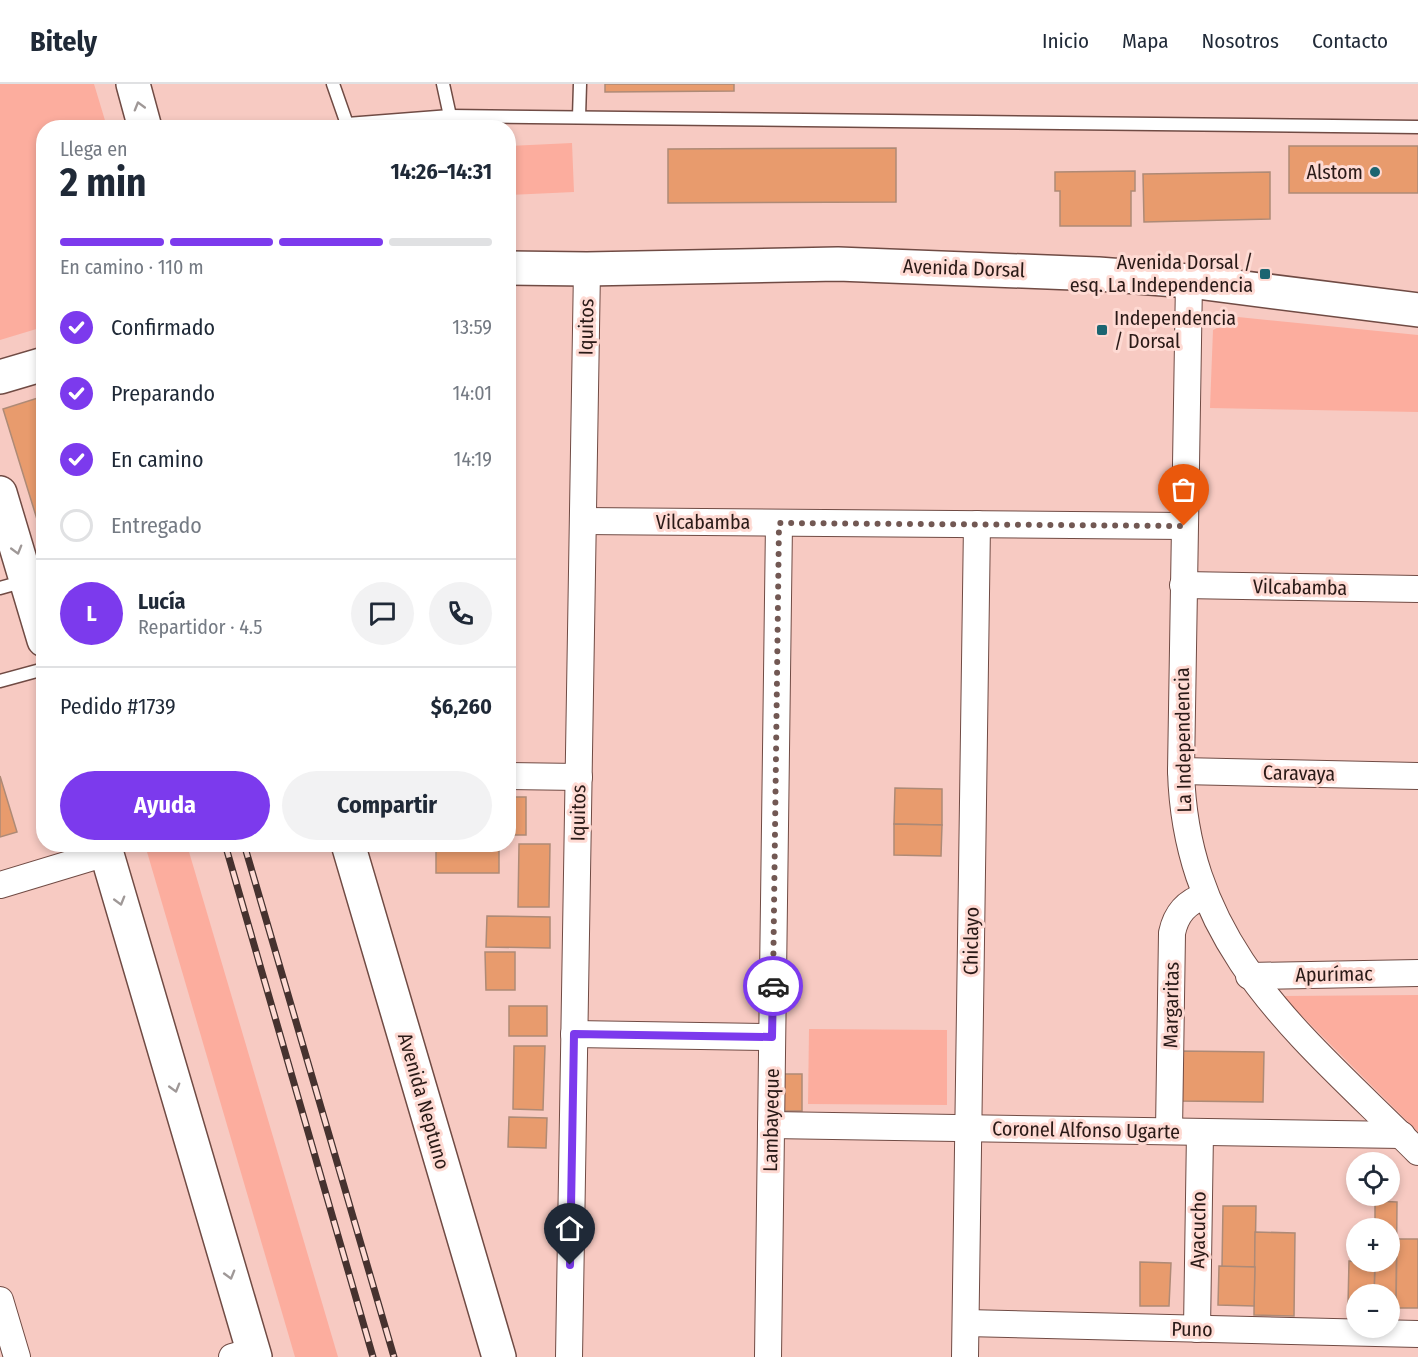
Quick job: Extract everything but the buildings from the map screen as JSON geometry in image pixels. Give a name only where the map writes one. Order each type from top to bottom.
[{"type":"main road","points":[[133,84],[143,120]]},
{"type":"main road","name":"Avenida Dorsal","points":[[516,268],[587,269],[838,264],[1098,274],[1189,281],[1418,310]]},
{"type":"main road","points":[[0,377],[36,366]]},
{"type":"main road","points":[[0,493],[13,585],[36,626]]},
{"type":"main road","points":[[106,852],[247,1355]]},
{"type":"main road","name":"Avenida Neptuno","points":[[350,852],[500,1357]]},
{"type":"street","name":"Iquitos","points":[[569,1357],[587,269]]},
{"type":"street","name":"La Independencia","points":[[1189,281],[1181,771],[1185,829],[1205,896],[1250,976],[1301,1038],[1410,1144]]},
{"type":"street","name":"Vilcabamba","points":[[583,521],[1184,526]]},
{"type":"street","name":"Lambayeque","points":[[768,1357],[779,523]]},
{"type":"street","name":"Chiclayo","points":[[965,1357],[978,524]]},
{"type":"street","name":"Vilcabamba","points":[[1183,585],[1418,589]]},
{"type":"street","name":"Caravaya","points":[[1181,771],[1418,776]]},
{"type":"street","points":[[516,776],[579,777]]},
{"type":"street","points":[[0,885],[96,852]]},
{"type":"street","name":"Margaritas","points":[[1169,1131],[1172,933],[1183,908],[1205,896]]},
{"type":"street","name":"Apurímac","points":[[1250,976],[1418,973]]},
{"type":"street","points":[[574,1034],[772,1037]]},
{"type":"street","name":"Coronel Alfonso Ugarte","points":[[771,1125],[1169,1131],[1410,1144]]},
{"type":"street","name":"Ayacucho","points":[[1197,1329],[1200,1132]]},
{"type":"street","points":[[1,1308],[17,1357]]},
{"type":"street","name":"Puno","points":[[966,1323],[1418,1334]]},
{"type":"lane","points":[[333,84],[346,120]]},
{"type":"lane","points":[[443,84],[450,116]]},
{"type":"lane","points":[[579,117],[580,84]]},
{"type":"lane","points":[[398,120],[450,116],[1418,127]]},
{"type":"lane","points":[[0,681],[36,671]]},
{"type":"shaded area","points":[[0,84],[94,84],[105,120],[36,120],[36,329],[0,340]]},
{"type":"shaded area","points":[[572,143],[574,192],[516,195],[516,146]]},
{"type":"shaded area","points":[[1238,317],[1418,335],[1418,412],[1210,408],[1213,330]]},
{"type":"shaded area","points":[[147,852],[189,852],[338,1357],[295,1357]]},
{"type":"shaded area","points":[[1418,995],[1418,1132],[1282,996]]},
{"type":"shaded area","points":[[809,1029],[947,1030],[947,1105],[808,1104]]},
{"type":"railway","points":[[227,852],[373,1357]]},
{"type":"railway","points":[[246,852],[394,1357]]},
{"type":"way so far","points":[[773,986],[779,523],[1184,526]]},
{"type":"place","name":"Alstom","points":[[1375,172]]},
{"type":"place","name":"Avenida Dorsal / esq. La Independencia","points":[[1265,274]]},
{"type":"place","name":"Independencia / Dorsal","points":[[1102,330]]},
{"type":"route","points":[[570,1265],[574,1034],[772,1037],[773,986]]}]
